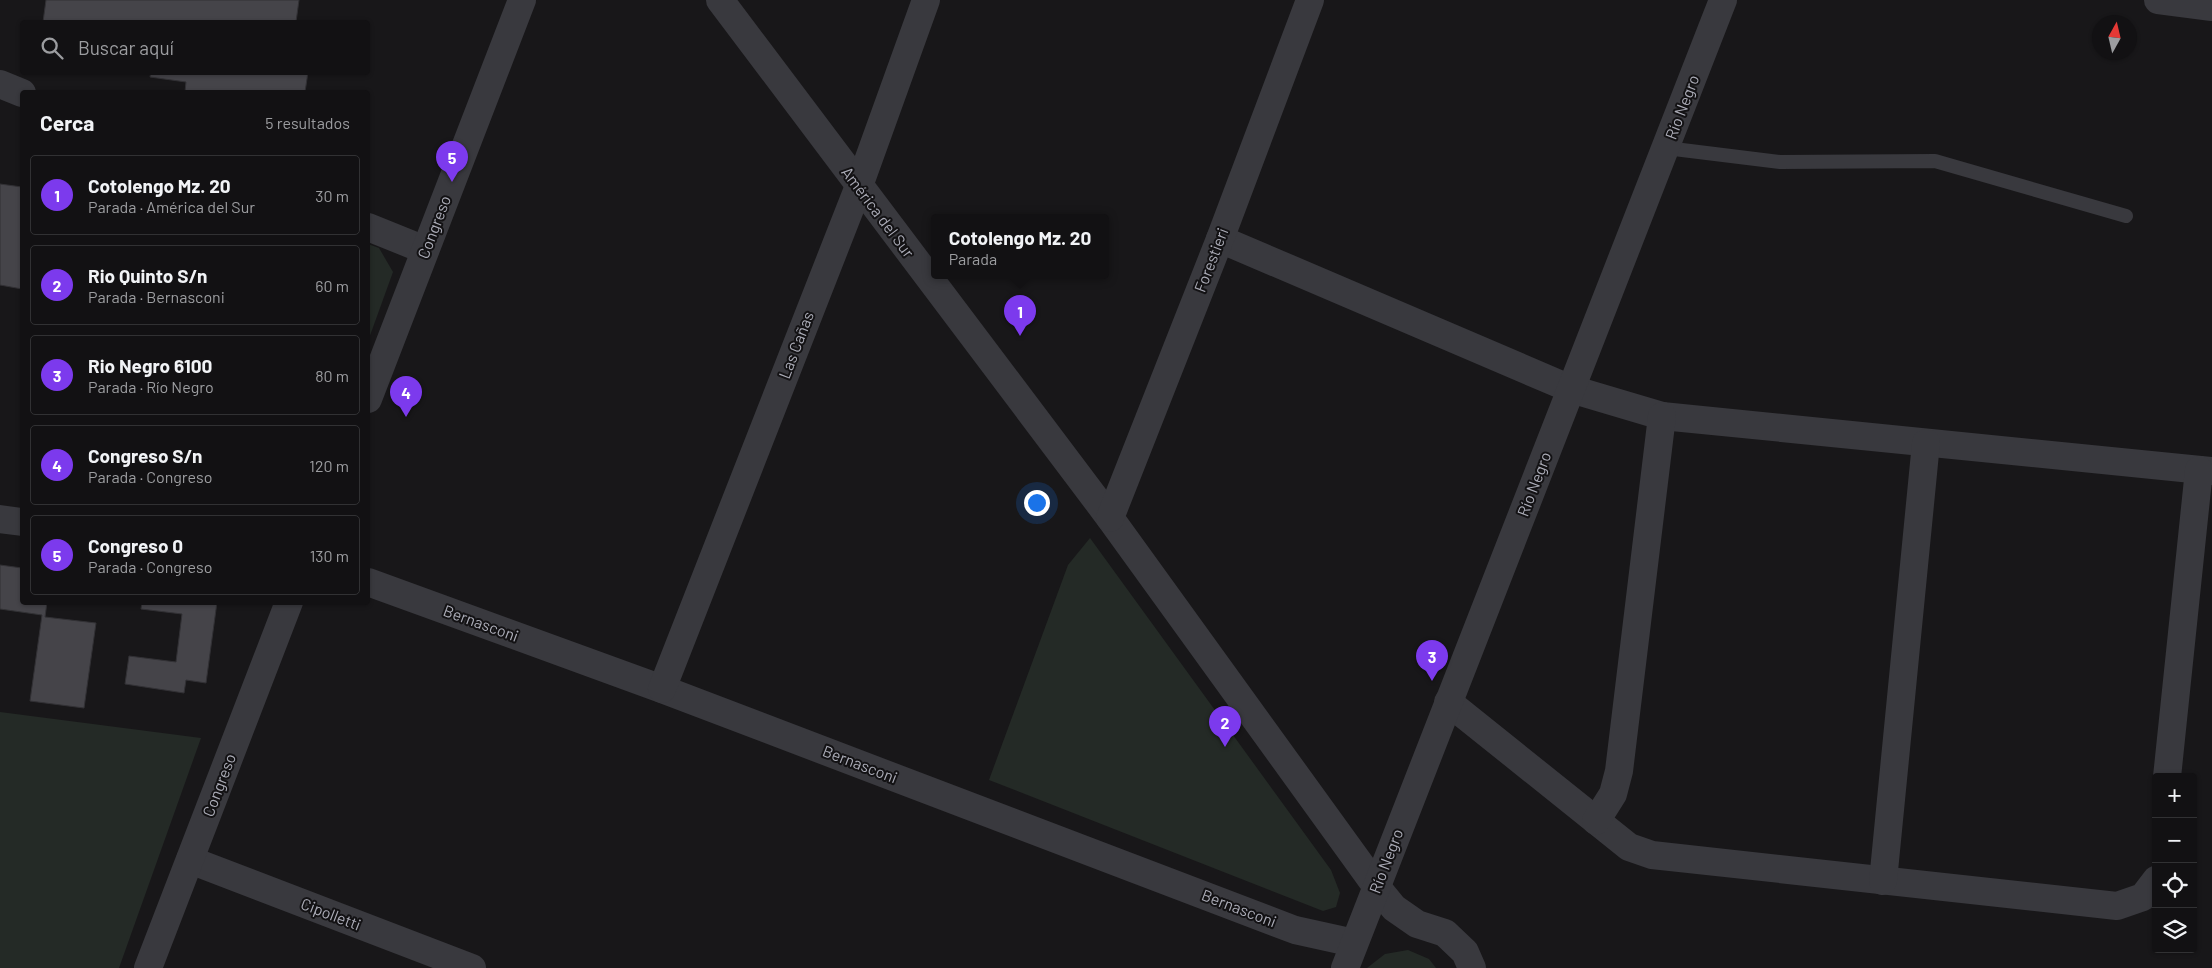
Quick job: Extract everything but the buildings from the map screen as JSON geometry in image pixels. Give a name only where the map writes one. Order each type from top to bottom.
[{"type":"street","name":"Congreso","points":[[370,394],[522,0]]},
{"type":"street","name":"América del Sur","points":[[720,0],[858,186],[1110,518],[1376,886],[1394,908],[1417,924]]},
{"type":"street","name":"Las Cañas","points":[[662,689],[858,186],[926,0]]},
{"type":"street","name":"Forestieri","points":[[1110,518],[1220,239],[1310,0]]},
{"type":"street","name":"Río Negro","points":[[1349,956],[1723,0]]},
{"type":"street","points":[[2158,0],[2212,7]]},
{"type":"street","points":[[0,84],[20,92]]},
{"type":"street","points":[[370,228],[425,250]]},
{"type":"street","points":[[1220,239],[1571,389],[1662,416],[2206,471],[2168,773]]},
{"type":"street","points":[[1596,821],[1613,794],[1619,771],[1662,416]]},
{"type":"street","points":[[1883,881],[1926,443]]},
{"type":"street","points":[[0,519],[20,522]]},
{"type":"street","name":"Bernasconi","points":[[370,583],[662,689],[1295,930],[1349,956]]},
{"type":"street","name":"Congreso","points":[[148,968],[288,605]]},
{"type":"street","points":[[1448,702],[1629,847],[1652,855],[2117,906],[2143,897],[2152,885]]},
{"type":"street","name":"Cipolletti","points":[[190,860],[472,968]]},
{"type":"street","points":[[1349,956],[1381,927],[1395,923],[1417,924],[1445,933],[1465,952],[1472,968]]},
{"type":"lane","points":[[1666,148],[1780,162],[1935,161],[2126,216]]},
{"type":"shaded area","points":[[370,245],[379,248],[393,272],[370,335]]},
{"type":"shaded area","points":[[1090,538],[1331,870],[1340,893],[1336,907],[1323,911],[989,780],[1068,565]]},
{"type":"shaded area","points":[[0,712],[201,738],[119,968],[0,968]]},
{"type":"shaded area","points":[[1408,950],[1429,959],[1436,968],[1367,968],[1385,954]]},
{"type":"place","name":"Congreso 0","points":[[452,182]]},
{"type":"place","name":"Cotolengo Mz. 20","points":[[1020,336]]},
{"type":"place","name":"Congreso S/n","points":[[406,417]]},
{"type":"place","name":"Rio Negro 6100","points":[[1432,681]]},
{"type":"place","name":"Rio Quinto S/n","points":[[1225,747]]}]
